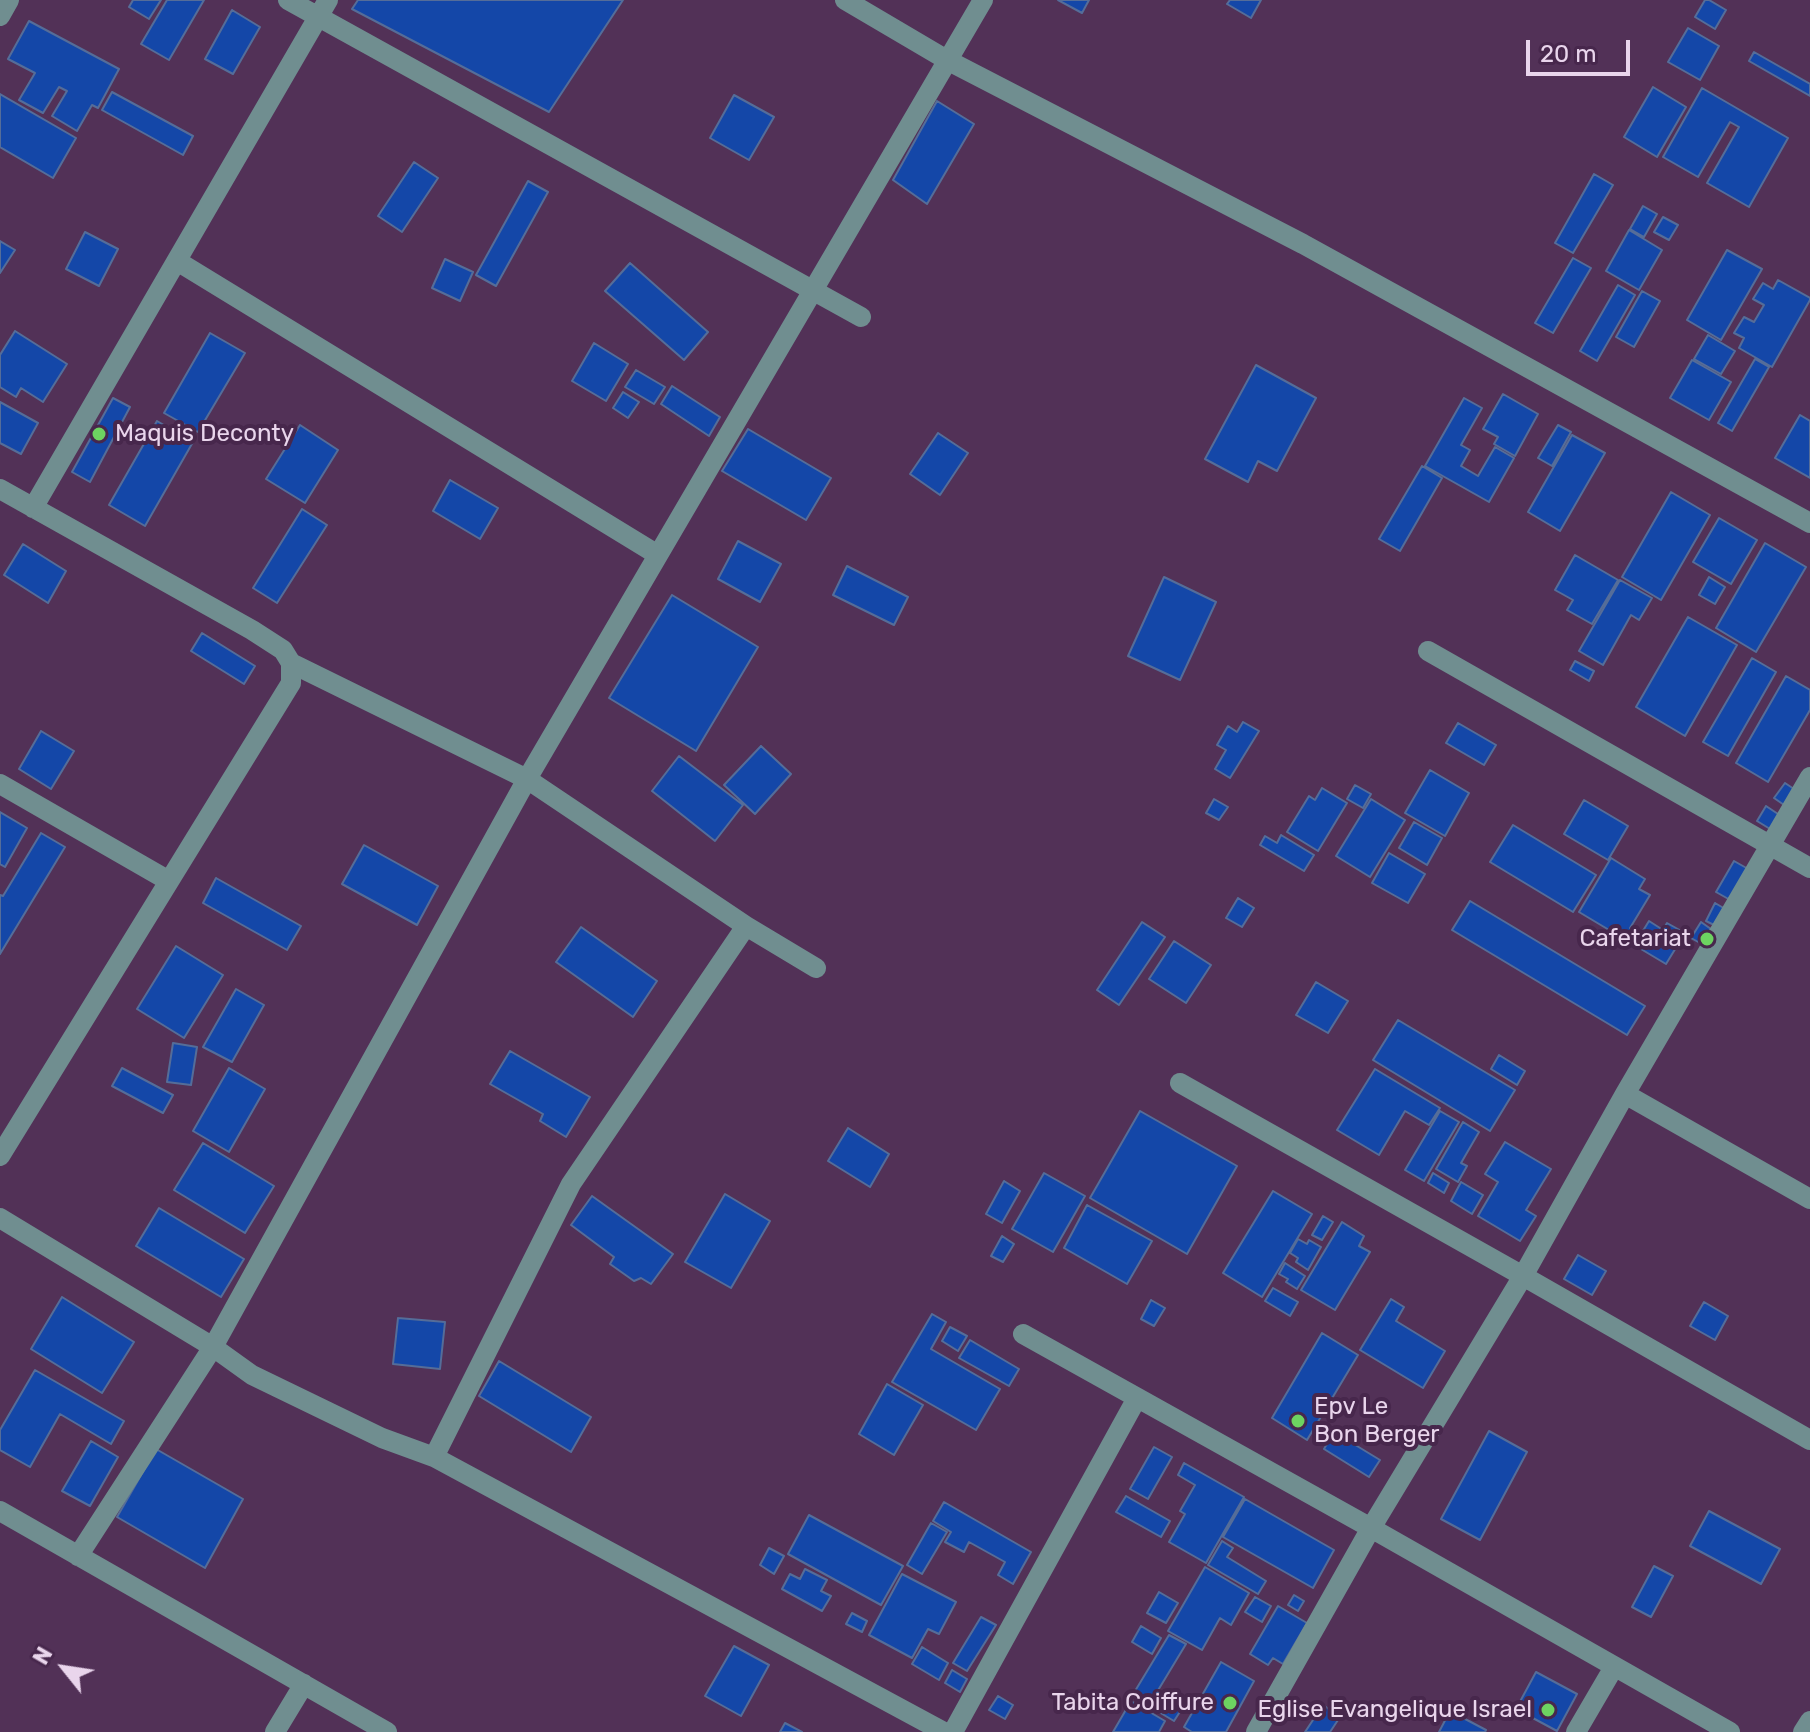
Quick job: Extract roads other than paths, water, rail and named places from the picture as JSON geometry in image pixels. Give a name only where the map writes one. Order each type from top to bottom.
[{"type":"street","points":[[0,16],[9,0]]},
{"type":"street","points":[[288,0],[323,8],[861,317]]},
{"type":"street","points":[[845,0],[947,60],[1317,251],[1810,523]]},
{"type":"street","points":[[78,1556],[213,1347],[527,779],[983,0]]},
{"type":"street","points":[[33,508],[323,8]]},
{"type":"street","points":[[177,261],[658,555]]},
{"type":"street","points":[[0,489],[252,630],[283,650],[291,663],[291,683],[0,1156]]},
{"type":"street","points":[[1428,651],[1810,868]]},
{"type":"street","points":[[291,663],[527,779],[746,926],[816,968]]},
{"type":"street","points":[[1256,1732],[1371,1528],[1523,1276],[1810,777]]},
{"type":"street","points":[[0,784],[169,881]]},
{"type":"street","points":[[434,1457],[571,1184],[746,926]]},
{"type":"street","points":[[1180,1083],[1810,1440]]},
{"type":"street","points":[[1625,1094],[1810,1199]]},
{"type":"street","points":[[0,1218],[213,1347],[252,1375],[382,1438],[434,1457],[944,1732]]},
{"type":"street","points":[[1023,1334],[1730,1732]]},
{"type":"street","points":[[953,1732],[1137,1398]]},
{"type":"street","points":[[0,1511],[387,1732]]},
{"type":"street","points":[[1576,1732],[1614,1667]]},
{"type":"street","points":[[275,1732],[304,1684]]},
{"type":"street","points":[[1803,1732],[1810,1721]]},
{"type":"place","name":"Maquis Deconty","points":[[99,434]]},
{"type":"place","name":"Cafetariat","points":[[1707,939]]},
{"type":"place","name":"Epv Le Bon Berger","points":[[1298,1421]]},
{"type":"place","name":"Tabita Coiffure","points":[[1230,1703]]},
{"type":"place","name":"Eglise Evangelique Israel","points":[[1548,1710]]}]
